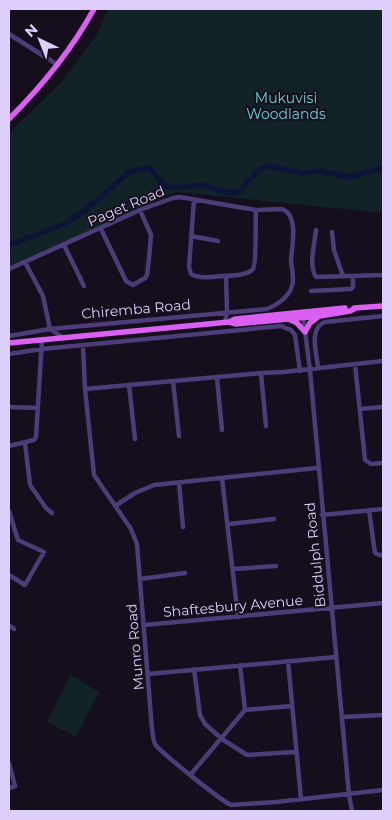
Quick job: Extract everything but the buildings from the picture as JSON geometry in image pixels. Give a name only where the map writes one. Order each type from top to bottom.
[{"type":"main road","points":[[9,119],[38,90],[58,65],[94,9]]},
{"type":"main road","name":"Chiremba Road","points":[[9,343],[227,322],[235,319],[303,315],[383,306]]},
{"type":"main road","name":"Chiremba Road","points":[[227,322],[236,324],[289,319],[303,315],[320,316],[350,311],[356,308]]},
{"type":"main road","points":[[289,319],[297,323],[305,332],[310,323],[320,316]]},
{"type":"street","points":[[9,34],[58,65]]},
{"type":"street","name":"Paget Road","points":[[9,270],[140,210],[172,198],[180,197],[256,210],[282,209],[288,212],[290,216],[294,237],[291,260],[292,285],[282,299],[267,309]]},
{"type":"street","points":[[194,200],[189,267],[191,274],[198,277],[226,276],[251,271],[255,265],[256,210]]},
{"type":"street","points":[[101,229],[126,282],[133,285],[142,281],[147,275],[151,235],[140,210]]},
{"type":"street","points":[[316,230],[313,255],[314,275],[318,277],[383,275]]},
{"type":"street","points":[[332,232],[334,250],[343,276]]},
{"type":"street","points":[[191,236],[218,241]]},
{"type":"street","points":[[64,245],[84,286]]},
{"type":"street","points":[[25,262],[43,296],[50,329],[62,337]]},
{"type":"street","points":[[226,276],[227,322],[229,331]]},
{"type":"street","points":[[311,291],[351,289],[354,287],[353,276]]},
{"type":"street","points":[[356,308],[356,319]]},
{"type":"street","name":"Chiremba Road","points":[[9,336],[50,329],[267,309]]},
{"type":"street","name":"Biddulph Road","points":[[303,315],[310,370],[317,468],[348,794],[352,811]]},
{"type":"street","points":[[318,368],[314,332],[318,326],[325,322],[383,316]]},
{"type":"street","points":[[150,338],[153,320]]},
{"type":"street","points":[[9,354],[42,349],[281,326],[291,330],[296,335],[300,371]]},
{"type":"street","points":[[9,446],[34,440],[36,437],[42,340]]},
{"type":"street","name":"Munro Road","points":[[83,346],[85,389],[94,475],[135,536],[154,743],[225,802],[232,805],[383,790]]},
{"type":"street","points":[[85,389],[300,371],[383,361]]},
{"type":"street","points":[[355,364],[365,460],[371,464],[383,463]]},
{"type":"street","points":[[261,373],[266,426]]},
{"type":"street","points":[[217,378],[222,430]]},
{"type":"street","points":[[173,381],[180,436]]},
{"type":"street","points":[[129,385],[135,438]]},
{"type":"street","points":[[9,407],[38,408]]},
{"type":"street","points":[[360,409],[383,407]]},
{"type":"street","points":[[26,442],[30,485],[46,508],[52,513]]},
{"type":"street","points":[[115,506],[142,489],[158,484],[317,468]]},
{"type":"street","points":[[222,478],[229,524],[238,617]]},
{"type":"street","points":[[178,483],[183,527]]},
{"type":"street","points":[[322,515],[383,509]]},
{"type":"street","points":[[369,510],[375,553],[383,555]]},
{"type":"street","points":[[9,511],[18,540],[44,552],[25,585],[9,575]]},
{"type":"street","points":[[229,524],[274,519]]},
{"type":"street","points":[[234,569],[276,566]]},
{"type":"street","points":[[140,579],[185,573]]},
{"type":"street","name":"Shaftesbury Avenue","points":[[144,625],[383,603]]},
{"type":"street","points":[[9,625],[14,629]]},
{"type":"street","points":[[148,674],[336,656]]},
{"type":"street","points":[[288,661],[301,799]]},
{"type":"street","points":[[191,774],[245,710],[240,665]]},
{"type":"street","points":[[194,669],[200,715],[205,724],[222,739],[247,756],[296,752]]},
{"type":"street","points":[[245,710],[292,706]]},
{"type":"street","points":[[342,718],[383,715]]},
{"type":"street","points":[[9,763],[15,786],[9,788]]},
{"type":"green space","name":"Mukuvisi Woodlands","points":[[108,9],[383,9],[383,213],[176,192],[9,269],[9,133],[63,80],[97,35]]},
{"type":"green space","points":[[71,675],[99,692],[76,737],[47,722]]},
{"type":"waterway","points":[[9,245],[65,224],[87,209],[129,172],[149,168],[165,186],[177,188],[202,185],[233,193],[240,191],[258,171],[268,166],[302,173],[320,171],[349,177],[383,168]]}]
